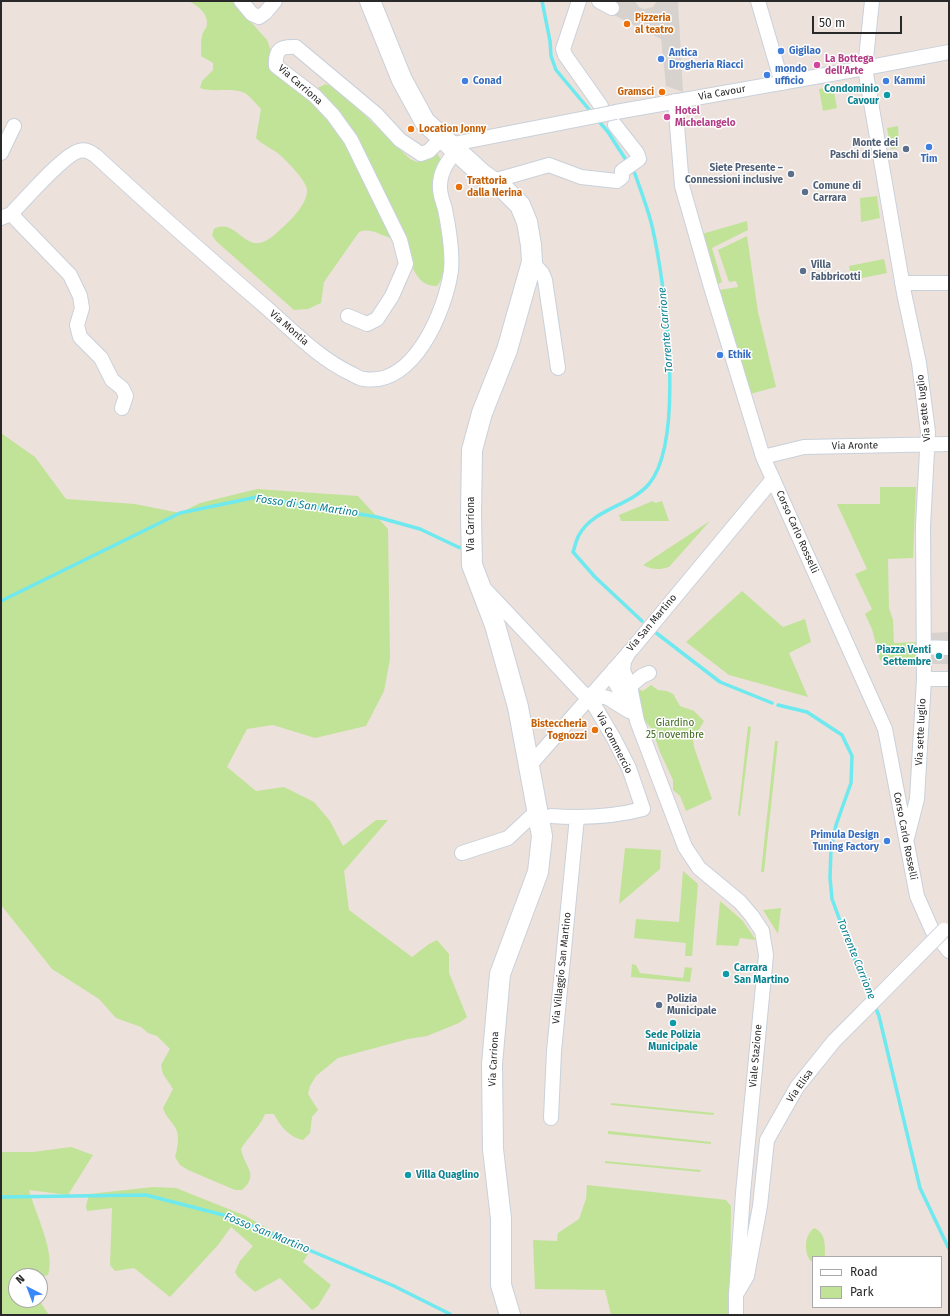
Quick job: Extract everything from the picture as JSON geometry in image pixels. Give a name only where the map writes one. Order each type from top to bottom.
[{"type":"main road","name":"Via Carriona","points":[[370,1],[399,74],[425,122],[482,174],[505,190],[520,205],[527,222],[532,262],[506,354],[482,413],[472,450],[470,550],[472,565],[501,647],[518,707],[530,765],[544,813],[538,872],[500,974],[492,1064],[493,1142],[500,1219],[501,1285],[510,1315]]},
{"type":"street","points":[[241,1],[252,14],[259,16],[265,13],[276,1]]},
{"type":"street","points":[[579,1],[563,49],[565,55],[601,106]]},
{"type":"street","points":[[599,1],[612,8]]},
{"type":"street","points":[[758,1],[782,83]]},
{"type":"street","name":"Via sette luglio","points":[[872,1],[865,68],[902,283],[919,363],[928,444],[923,526],[924,680],[917,799],[906,842]]},
{"type":"street","name":"Via Carriona","points":[[348,316],[367,324],[377,319],[392,296],[406,264],[400,240],[351,140],[333,114],[315,96],[276,66],[276,58],[279,50],[285,46],[296,47],[376,114],[400,140],[421,154],[449,145]]},
{"type":"street","name":"Via Cavour","points":[[449,145],[586,118],[616,118],[675,101],[949,52]]},
{"type":"street","name":"Corso Carlo Rosselli","points":[[675,101],[682,186],[763,457],[884,729],[913,880],[922,911],[932,930],[948,947]]},
{"type":"street","points":[[493,181],[549,165],[581,176],[617,181],[622,177],[622,171],[638,156],[616,118]]},
{"type":"street","points":[[1,153],[14,126]]},
{"type":"street","name":"Via Montia","points":[[122,408],[126,396],[122,388],[112,380],[101,358],[80,337],[77,325],[82,308],[80,296],[70,275],[6,216],[67,157],[80,151],[88,151],[96,156],[232,279],[333,365],[363,379],[384,378],[392,375],[407,364],[425,341],[436,320],[448,289],[452,258],[445,209],[439,188],[449,145]]},
{"type":"street","points":[[532,262],[542,273],[545,280],[558,368]]},
{"type":"street","points":[[902,283],[949,283]]},
{"type":"street","name":"Via Aronte","points":[[763,457],[804,447],[949,444]]},
{"type":"street","name":"Via San Martino","points":[[530,765],[614,669],[773,479]]},
{"type":"street","name":"Via Commercio","points":[[478,582],[502,604],[590,696],[629,768],[642,809],[623,814],[577,817],[544,813]]},
{"type":"street","points":[[924,647],[949,648]]},
{"type":"street","points":[[630,650],[624,662],[624,671],[630,686],[637,721]]},
{"type":"street","points":[[614,669],[615,682],[618,689],[637,721]]},
{"type":"street","points":[[630,686],[642,676],[650,673]]},
{"type":"street","points":[[924,680],[949,679]]},
{"type":"street","points":[[590,696],[608,698],[624,708],[637,721]]},
{"type":"street","points":[[600,713],[608,709],[624,708]]},
{"type":"street","name":"Viale Stazione","points":[[637,721],[690,858],[698,868],[740,902],[762,931],[765,943],[766,955],[736,1295],[736,1315]]},
{"type":"street","points":[[462,853],[508,838],[544,813]]},
{"type":"street","name":"Via Villaggio San Martino","points":[[550,1118],[554,1051],[577,817]]},
{"type":"street","name":"Via Elisa","points":[[736,1295],[747,1276],[760,1206],[767,1140],[797,1088],[834,1040],[946,926]]},
{"type":"green space","points":[[188,1],[232,1],[267,40],[272,54],[313,90],[326,84],[339,90],[410,159],[417,162],[436,152],[442,161],[446,227],[445,264],[442,277],[437,286],[429,285],[419,278],[406,253],[397,242],[370,231],[359,232],[324,282],[321,303],[308,309],[294,310],[216,241],[212,235],[214,229],[225,227],[230,228],[254,243],[266,241],[287,224],[299,210],[305,200],[307,189],[300,176],[278,153],[256,138],[261,109],[249,96],[240,91],[200,88],[202,81],[213,70],[213,63],[201,56],[201,42],[203,32],[206,28],[207,19],[196,5]]},
{"type":"green space","points":[[833,87],[837,108],[823,111],[819,89]]},
{"type":"green space","points":[[898,126],[899,148],[891,149],[887,128]]},
{"type":"green space","points":[[877,196],[880,218],[861,222],[860,198]]},
{"type":"green space","points":[[747,221],[748,230],[712,248],[722,282],[718,284],[702,234]]},
{"type":"green space","points":[[747,236],[758,312],[776,387],[750,394],[719,290],[738,287],[736,281],[729,282],[718,250]]},
{"type":"green space","points":[[884,259],[887,273],[852,280],[849,266]]},
{"type":"green space","points":[[1,433],[35,457],[66,499],[135,504],[180,513],[200,503],[257,489],[358,496],[388,529],[390,659],[384,691],[366,726],[315,738],[273,725],[247,729],[227,767],[256,791],[284,787],[314,802],[330,821],[343,846],[376,820],[388,820],[344,871],[349,910],[412,957],[437,940],[449,954],[449,973],[467,1017],[459,1023],[427,1036],[408,1039],[338,1058],[316,1076],[310,1086],[308,1094],[318,1110],[312,1117],[310,1133],[303,1140],[294,1137],[286,1131],[274,1114],[265,1114],[241,1149],[250,1175],[250,1179],[242,1190],[235,1190],[188,1170],[180,1165],[175,1157],[178,1136],[163,1108],[173,1089],[163,1074],[161,1065],[170,1049],[157,1036],[148,1033],[141,1027],[116,1018],[99,999],[52,969],[1,905]]},
{"type":"green space","points":[[880,487],[916,487],[913,558],[888,559],[889,608],[893,620],[894,643],[918,642],[918,658],[880,660],[872,629],[865,614],[872,609],[855,574],[867,569],[837,504],[880,504]]},
{"type":"green space","points":[[653,501],[655,503],[662,501],[669,521],[621,521],[619,515]]},
{"type":"green space","points":[[710,521],[669,567],[656,569],[643,565]]},
{"type":"green space","points":[[742,591],[783,627],[805,619],[811,642],[789,653],[808,697],[729,675],[686,642]]},
{"type":"green space","name":"Giardino 25 novembre","points":[[651,685],[658,690],[667,691],[673,694],[680,706],[694,711],[704,721],[693,740],[712,799],[686,811],[680,796],[673,790],[673,780],[660,752],[652,729],[641,717],[636,688],[643,691]]},
{"type":"green space","points":[[748,726],[751,727],[740,816],[738,815]]},
{"type":"green space","points":[[775,741],[778,741],[764,872],[761,872]]},
{"type":"green space","points":[[625,848],[661,850],[660,869],[619,904]]},
{"type":"green space","points":[[683,871],[698,884],[692,956],[685,956],[686,943],[634,938],[636,919],[679,922]]},
{"type":"green space","points":[[720,901],[742,920],[756,940],[740,938],[738,946],[716,945]]},
{"type":"green space","points":[[781,908],[778,934],[763,910]]},
{"type":"green space","points":[[632,964],[636,965],[640,973],[683,978],[685,967],[692,968],[690,982],[631,977]]},
{"type":"green space","points":[[611,1103],[714,1113],[713,1115],[611,1105]]},
{"type":"green space","points":[[608,1131],[711,1142],[711,1144],[608,1134]]},
{"type":"green space","points":[[71,1147],[93,1155],[68,1195],[29,1190],[44,1233],[50,1266],[48,1275],[48,1268],[8,1268],[8,1308],[44,1308],[49,1315],[1,1315],[1,1152],[33,1152]]},
{"type":"green space","points":[[605,1161],[701,1170],[700,1172],[605,1163]]},
{"type":"green space","points":[[587,1185],[726,1200],[731,1206],[730,1315],[611,1315],[605,1290],[535,1289],[533,1240],[557,1241],[558,1233],[579,1219],[586,1199]]},
{"type":"green space","points":[[153,1187],[176,1188],[246,1216],[308,1254],[303,1262],[331,1285],[318,1306],[312,1310],[280,1278],[255,1292],[238,1277],[235,1272],[240,1261],[253,1246],[231,1227],[218,1245],[170,1297],[134,1268],[115,1271],[110,1265],[112,1208],[87,1211],[86,1206],[89,1194]]},
{"type":"green space","points":[[814,1228],[818,1230],[823,1236],[825,1244],[825,1256],[812,1256],[812,1262],[806,1250],[808,1235]]},
{"type":"shaded area","points":[[618,1],[635,1],[639,7],[644,9],[653,7],[657,1],[678,1],[683,92],[666,86],[661,39],[610,13]]},
{"type":"shaded area","name":"Piazza Venti Settembre","points":[[949,632],[949,664],[930,664],[929,633]]},
{"type":"waterway","name":"Torrente Carrione","points":[[542,1],[550,41],[551,56],[556,70],[592,113]]},
{"type":"waterway","name":"Torrente Carrione","points":[[597,119],[608,132],[628,163]]},
{"type":"waterway","name":"Torrente Carrione","points":[[631,168],[635,174],[650,220],[657,251],[667,320],[670,397],[667,433],[660,462],[649,484],[632,498],[602,513],[585,526],[577,539],[573,552],[595,577],[642,621]]},
{"type":"waterway","name":"Fosso di San Martino","points":[[1,601],[180,513],[257,497],[377,517],[420,529],[462,548]]},
{"type":"waterway","name":"Torrente Carrione","points":[[655,632],[720,682],[772,703]]},
{"type":"waterway","name":"Torrente Carrione","points":[[778,705],[807,712],[842,735],[852,756],[851,783],[836,825],[831,848],[830,878],[832,899],[871,999]]},
{"type":"waterway","name":"Torrente Carrione","points":[[875,1006],[879,1016],[920,1188],[949,1249]]},
{"type":"waterway","name":"Fosso San Martino","points":[[1,1197],[146,1195],[231,1217],[394,1286],[450,1314]]},
{"type":"place","name":"Pizzeria al teatro","points":[[627,24]]},
{"type":"place","name":"Gigilao","points":[[781,51]]},
{"type":"place","name":"Antica Drogheria Riacci","points":[[661,59]]},
{"type":"place","name":"La Bottega dell'Arte","points":[[817,65]]},
{"type":"place","name":"mondo ufficio","points":[[767,75]]},
{"type":"place","name":"Conad","points":[[465,81]]},
{"type":"place","name":"Kammi","points":[[886,81]]},
{"type":"place","name":"Gramsci","points":[[662,92]]},
{"type":"place","name":"Condominio Cavour","points":[[887,95]]},
{"type":"place","name":"Hotel Michelangelo","points":[[667,117]]},
{"type":"place","name":"Location Jonny","points":[[411,129]]},
{"type":"place","name":"Tim","points":[[929,147]]},
{"type":"place","name":"Monte dei Paschi di Siena","points":[[906,149]]},
{"type":"place","name":"Siete Presente – Connessioni inclusive","points":[[791,174]]},
{"type":"place","name":"Trattoria dalla Nerina","points":[[459,187]]},
{"type":"place","name":"Comune di Carrara","points":[[805,192]]},
{"type":"place","name":"Villa Fabbricotti","points":[[803,271]]},
{"type":"place","name":"Ethik","points":[[720,355]]},
{"type":"place","name":"Piazza Venti Settembre","points":[[939,656]]},
{"type":"place","name":"Bisteccheria Tognozzi","points":[[595,730]]},
{"type":"place","name":"Primula Design Tuning Factory","points":[[887,841]]},
{"type":"place","name":"Carrara San Martino","points":[[726,974]]},
{"type":"place","name":"Polizia Municipale","points":[[659,1005]]},
{"type":"place","name":"Sede Polizia Municipale","points":[[673,1023]]},
{"type":"place","name":"Villa Quaglino","points":[[408,1175]]}]
